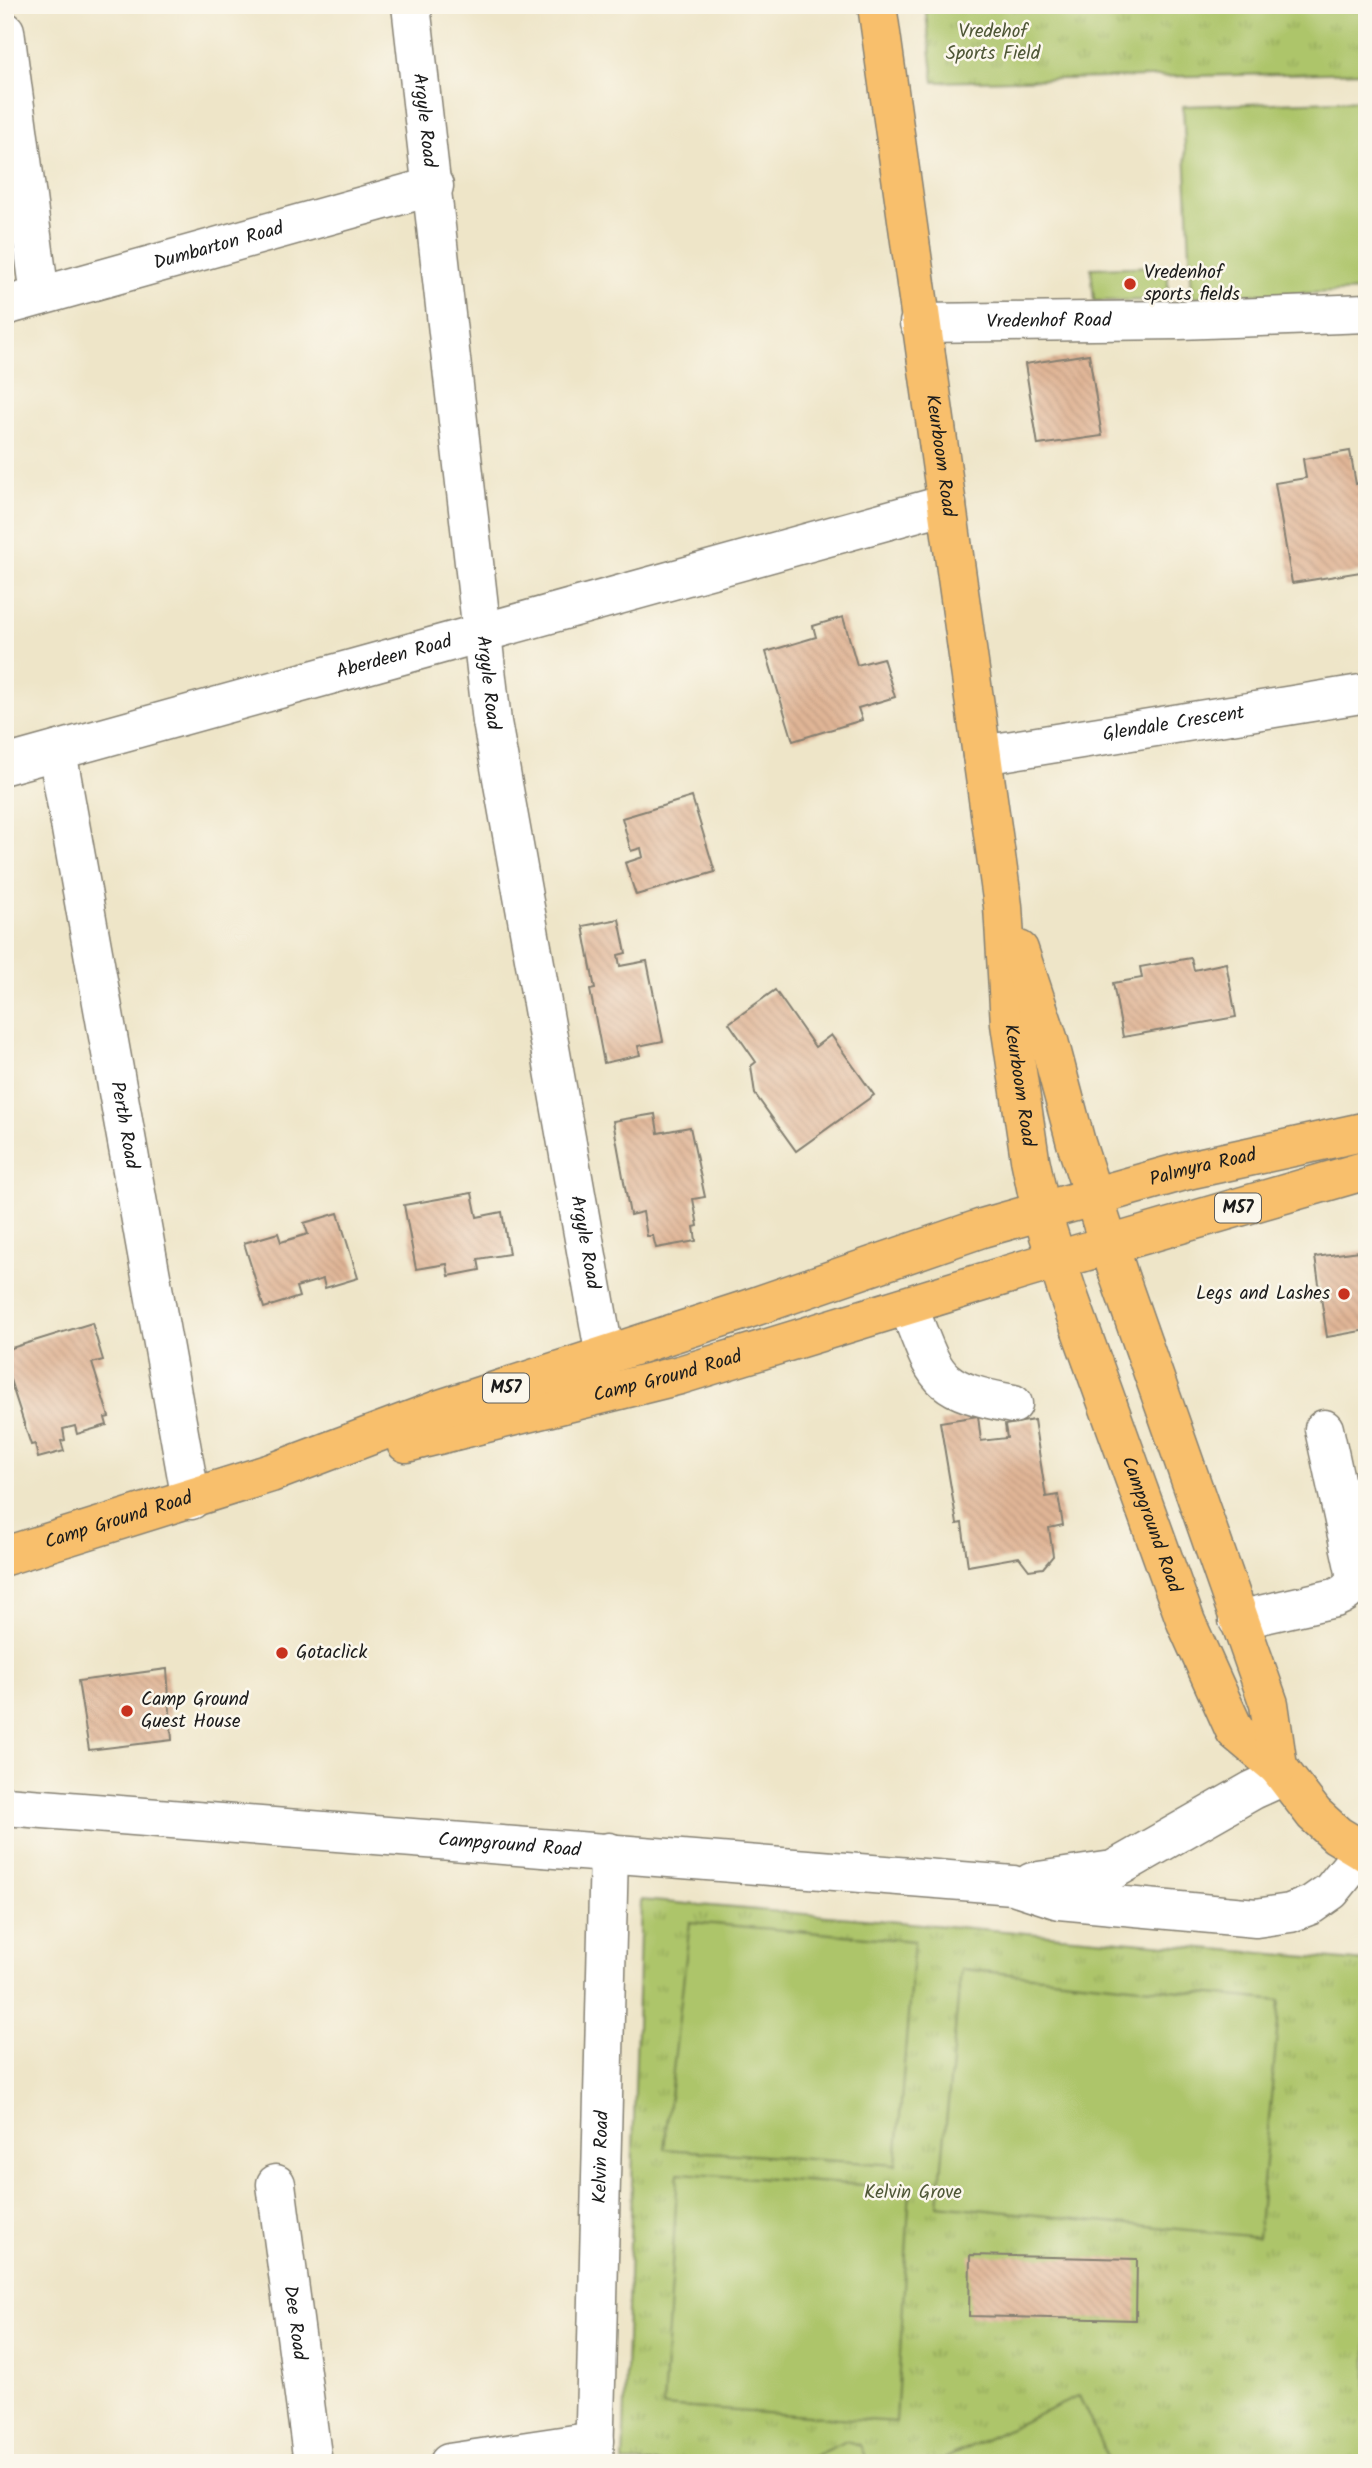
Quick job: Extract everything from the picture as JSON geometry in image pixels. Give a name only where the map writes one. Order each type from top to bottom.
[{"type":"main road","name":"Keurboom Road","points":[[877,5],[919,323],[1003,906],[1010,1024],[1030,1159],[1041,1211],[1057,1262]]},
{"type":"main road","name":"Keurboom Road","points":[[1003,906],[1049,1041],[1110,1247]]},
{"type":"main road","name":"Palmyra Road","points":[[1041,1211],[1188,1170],[1367,1131]]},
{"type":"main road","name":"M57","points":[[1057,1262],[1367,1170]]},
{"type":"main road","name":"Camp Ground Road","points":[[5,1556],[191,1500],[271,1473],[396,1424],[604,1357],[982,1228],[1041,1211]]},
{"type":"main road","points":[[1110,1247],[1269,1704],[1281,1772]]},
{"type":"main road","name":"Camp Ground Road","points":[[271,1473],[453,1432],[680,1376],[1057,1262]]},
{"type":"main road","name":"Campground Road","points":[[1057,1262],[1206,1672],[1235,1731],[1281,1772],[1314,1814],[1338,1835],[1365,1852]]},
{"type":"street","name":"Argyle Road","points":[[411,5],[433,186],[480,635],[492,722],[604,1357]]},
{"type":"street","points":[[5,31],[22,301]]},
{"type":"street","name":"Dumbarton Road","points":[[22,301],[433,186]]},
{"type":"street","name":"Vredenhof Road","points":[[919,323],[1179,320],[1367,313]]},
{"type":"street","name":"Aberdeen Road","points":[[5,765],[947,504]]},
{"type":"street","name":"Glendale Crescent","points":[[982,754],[1367,693]]},
{"type":"street","name":"Perth Road","points":[[57,751],[191,1500]]},
{"type":"street","points":[[908,1306],[928,1356],[946,1384],[972,1397],[1013,1404]]},
{"type":"street","points":[[1238,1620],[1335,1598],[1348,1591],[1354,1582],[1355,1572],[1324,1429]]},
{"type":"street","name":"Campground Road","points":[[5,1806],[1013,1885],[1113,1870],[1281,1772]]},
{"type":"street","name":"Kelvin Road","points":[[594,2452],[610,1852]]},
{"type":"street","name":"Campground Road","points":[[1013,1885],[1059,1900],[1256,1918],[1290,1913],[1311,1905],[1331,1891],[1365,1852]]},
{"type":"street","name":"Dee Road","points":[[276,2184],[313,2463]]},
{"type":"street","points":[[449,2463],[594,2452]]},
{"type":"green space","name":"Vredehof Sports Field","points":[[925,5],[1367,5],[1367,72],[934,82]]},
{"type":"green space","points":[[1367,100],[1367,291],[1192,297],[1183,106]]},
{"type":"green space","name":"Vredenhof sports fields","points":[[1168,266],[1168,300],[1094,301],[1091,268]]},
{"type":"green space","name":"Kelvin Grove","points":[[641,1900],[1367,1962],[1367,2463],[623,2463]]},
{"type":"green space","points":[[690,1922],[914,1941],[896,2165],[664,2149]]},
{"type":"green space","points":[[961,1969],[1280,2001],[1258,2237],[938,2205]]},
{"type":"green space","points":[[678,2173],[910,2188],[896,2422],[663,2406]]},
{"type":"green space","points":[[1079,2396],[1110,2463],[935,2463]]},
{"type":"green space","points":[[846,2441],[860,2445],[868,2463],[799,2463]]},
{"type":"building","points":[[1089,354],[1102,436],[1038,445],[1025,364]]},
{"type":"building","points":[[1350,451],[1356,484],[1367,482],[1367,571],[1292,583],[1275,483],[1306,478],[1303,459]]},
{"type":"building","points":[[843,617],[857,665],[883,658],[895,697],[858,708],[862,720],[793,741],[766,652],[816,637],[813,626]]},
{"type":"building","points":[[692,797],[715,872],[636,895],[625,863],[643,857],[641,848],[631,851],[622,818]]},
{"type":"building","points":[[619,919],[626,953],[618,955],[620,966],[647,961],[663,1041],[638,1046],[640,1055],[604,1063],[590,990],[595,989],[583,926]]},
{"type":"building","points":[[1191,958],[1194,970],[1226,963],[1236,1017],[1123,1037],[1113,983],[1142,978],[1140,967]]},
{"type":"building","points":[[775,990],[815,1047],[831,1035],[874,1095],[796,1151],[755,1094],[751,1066],[756,1062],[729,1023]]},
{"type":"building","points":[[655,1114],[658,1133],[690,1127],[705,1197],[693,1199],[698,1226],[694,1227],[696,1241],[656,1248],[653,1236],[647,1236],[643,1212],[630,1215],[613,1121]]},
{"type":"building","points":[[472,1193],[477,1217],[502,1212],[509,1254],[478,1259],[480,1270],[449,1276],[447,1264],[416,1269],[404,1205]]},
{"type":"building","points":[[338,1213],[358,1278],[325,1288],[323,1279],[296,1287],[299,1297],[264,1308],[244,1243],[278,1233],[281,1242],[308,1234],[304,1223]]},
{"type":"building","name":"Legs and Lashes","points":[[1367,1250],[1367,1330],[1327,1337],[1315,1257]]},
{"type":"building","points":[[92,1323],[103,1360],[92,1363],[109,1417],[105,1418],[107,1425],[77,1434],[75,1426],[63,1429],[65,1440],[61,1441],[64,1451],[38,1458],[35,1444],[31,1445],[5,1364],[5,1350]]},
{"type":"building","points":[[978,1416],[981,1441],[1007,1438],[1005,1425],[1034,1420],[1046,1497],[1058,1495],[1063,1525],[1049,1528],[1053,1556],[1043,1568],[1029,1570],[1019,1557],[968,1566],[962,1523],[957,1524],[940,1422]]},
{"type":"building","name":"Camp Ground Guest House","points":[[167,1669],[172,1740],[89,1750],[78,1681]]},
{"type":"building","points":[[970,2255],[1137,2259],[1136,2320],[969,2316]]},
{"type":"place","name":"Vredenhof sports fields","points":[[1130,284]]},
{"type":"place","name":"Legs and Lashes","points":[[1344,1294]]},
{"type":"place","name":"Gotaclick","points":[[282,1653]]},
{"type":"place","name":"Camp Ground Guest House","points":[[127,1711]]}]
